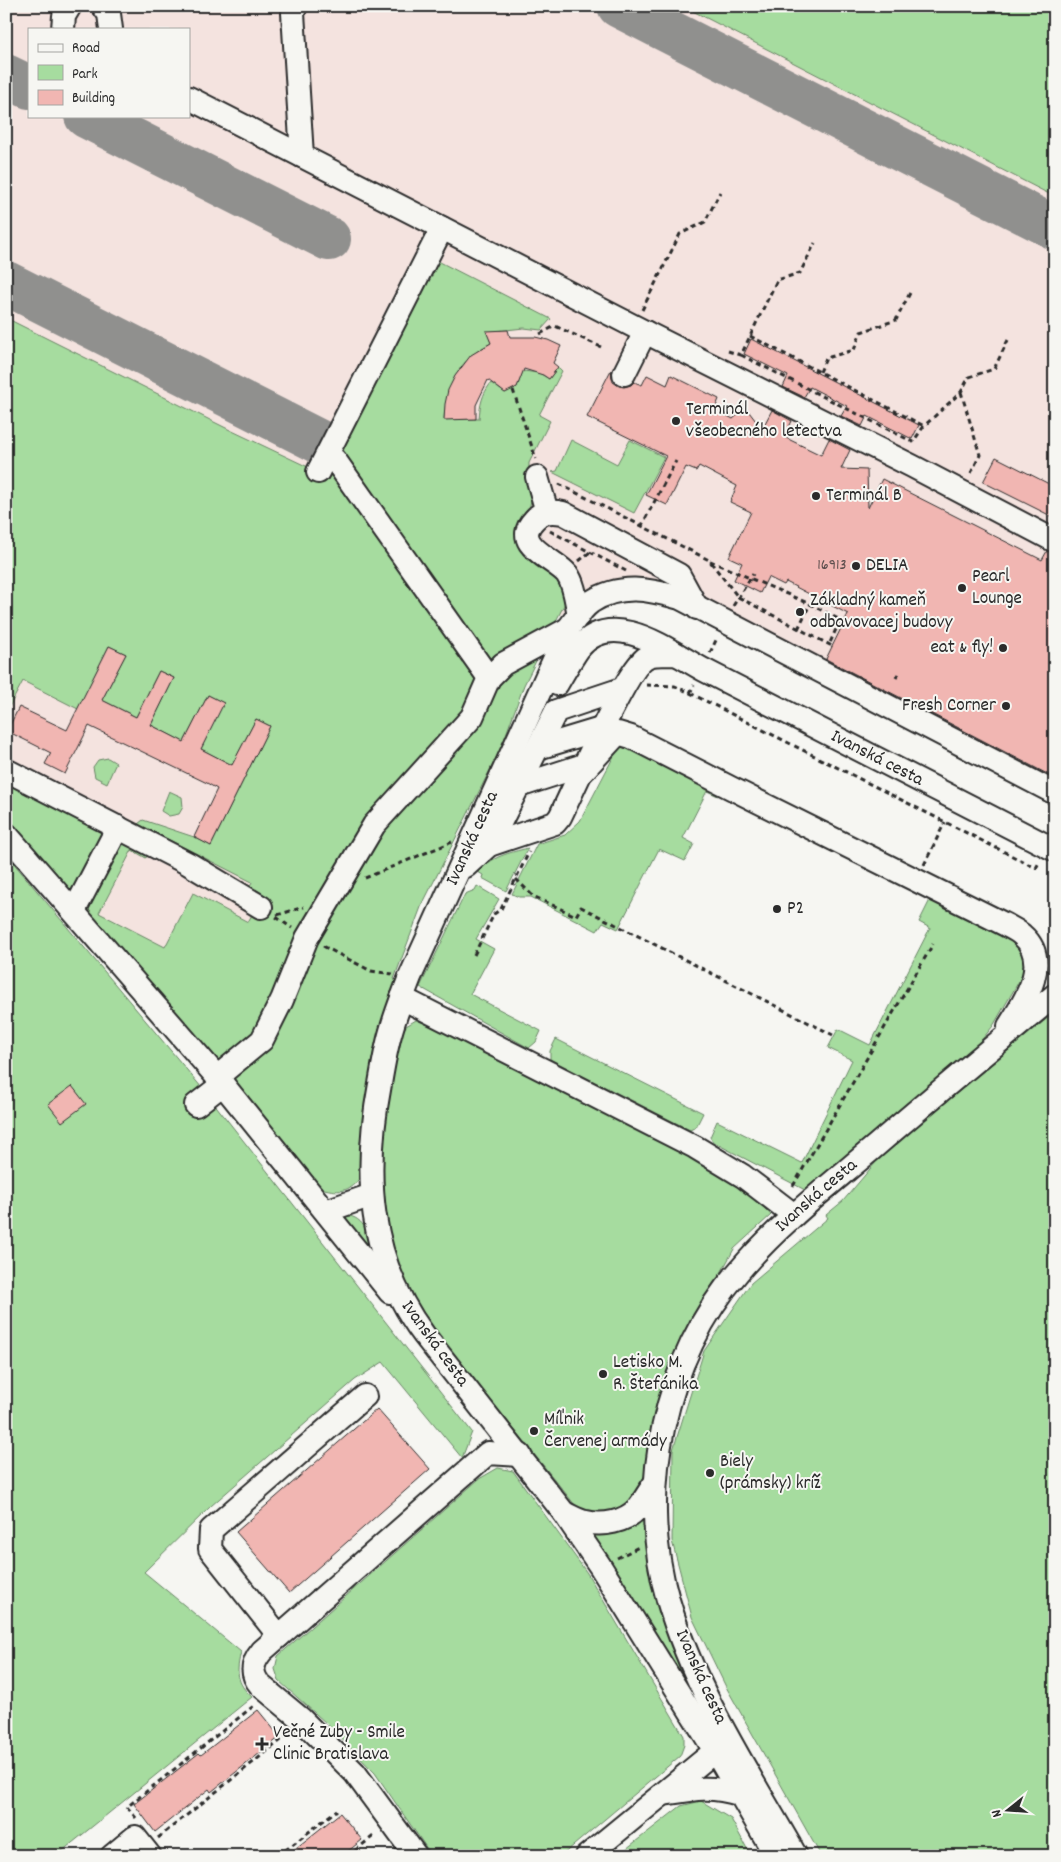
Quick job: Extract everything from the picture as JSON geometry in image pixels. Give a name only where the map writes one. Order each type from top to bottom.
[{"type":"street","points":[[62,28],[64,16],[70,6]]},
{"type":"street","points":[[103,6],[109,14],[111,28]]},
{"type":"street","points":[[296,6],[293,13],[302,156]]},
{"type":"street","points":[[190,99],[442,228],[643,322],[772,394],[1055,540]]},
{"type":"street","points":[[442,228],[327,466],[489,678]]},
{"type":"street","points":[[624,374],[643,322]]},
{"type":"street","points":[[537,469],[555,513]]},
{"type":"street","points":[[574,622],[573,588],[567,574],[537,552],[529,542],[528,535],[532,521],[537,516],[555,513],[680,575],[697,608]]},
{"type":"street","points":[[534,706],[574,622],[590,603],[621,590],[643,589],[680,598],[1055,793]]},
{"type":"street","points":[[196,1105],[262,1040],[282,1000],[307,938],[374,825],[472,717],[489,678],[503,664],[574,622]]},
{"type":"street","name":"Ivanská cesta","points":[[776,1856],[715,1751],[600,1566],[564,1513],[409,1314],[389,1273],[375,1223],[372,1195],[372,1149],[378,1096],[391,1031],[410,977],[534,706],[556,687],[580,647],[595,635],[616,630],[626,631],[649,639],[704,670],[1052,848]]},
{"type":"street","points":[[489,845],[555,823],[560,817],[617,698],[638,664],[648,656],[676,654]]},
{"type":"street","points":[[458,874],[489,845],[556,711],[617,698]]},
{"type":"street","points":[[533,757],[592,752],[618,733],[631,737],[1006,924],[1022,935],[1033,953],[1035,976],[1023,1005],[997,1043]]},
{"type":"street","points":[[533,757],[592,752]]},
{"type":"street","points":[[6,770],[189,864],[261,907]]},
{"type":"street","points":[[74,912],[118,827]]},
{"type":"street","points":[[6,834],[220,1080],[409,1314]]},
{"type":"street","name":"Ivanská cesta","points":[[796,1856],[715,1714],[696,1675],[668,1601],[661,1573],[656,1543],[655,1483],[663,1429],[678,1377],[700,1326],[714,1302],[739,1271],[794,1216],[1055,995]]},
{"type":"street","points":[[402,998],[695,1148],[743,1176],[794,1216]]},
{"type":"street","points":[[326,1211],[372,1195]]},
{"type":"street","points":[[279,1636],[210,1549],[211,1530],[365,1396]]},
{"type":"street","points":[[487,1414],[488,1453]]},
{"type":"street","points":[[416,1856],[355,1774],[301,1719],[266,1692],[254,1678],[253,1665],[256,1659],[279,1636],[488,1453],[520,1455]]},
{"type":"street","name":"Ivanská cesta","points":[[564,1513],[586,1522],[605,1523],[617,1521],[630,1515],[637,1509],[655,1483]]},
{"type":"street","points":[[587,1856],[715,1751],[739,1757]]},
{"type":"street","points":[[664,1794],[705,1787],[739,1794]]},
{"type":"street","points":[[112,1856],[135,1837],[152,1848]]},
{"type":"path","points":[[643,322],[680,234],[706,222],[720,192]]},
{"type":"path","points":[[741,355],[777,280],[800,273],[815,243]]},
{"type":"path","points":[[820,372],[826,358],[854,350],[861,332],[896,320],[911,291]]},
{"type":"path","points":[[540,334],[555,326],[602,346]]},
{"type":"path","points":[[750,336],[924,426]]},
{"type":"path","points":[[722,350],[741,355],[913,442],[924,426],[961,392],[969,377],[994,369],[1008,340]]},
{"type":"path","points":[[513,390],[537,469]]},
{"type":"path","points":[[961,392],[980,455],[962,493]]},
{"type":"path","points":[[641,527],[676,461]]},
{"type":"path","points":[[550,538],[555,513],[573,492]]},
{"type":"path","points":[[573,566],[590,552]]},
{"type":"path","points":[[710,560],[810,604],[840,620],[829,645]]},
{"type":"path","points":[[798,629],[810,604]]},
{"type":"path","points":[[690,693],[1036,868],[1052,848]]},
{"type":"path","points":[[338,883],[349,885],[458,839]]},
{"type":"path","points":[[474,955],[494,914],[501,909],[530,850]]},
{"type":"path","points":[[516,879],[534,896],[576,916],[581,907],[833,1035]]},
{"type":"path","points":[[261,907],[295,930]]},
{"type":"path","points":[[793,1186],[932,944]]},
{"type":"path","points":[[322,945],[371,971],[399,973]]},
{"type":"path","points":[[610,1561],[644,1544]]},
{"type":"path","points":[[138,1821],[127,1807],[260,1701]]},
{"type":"path","points":[[152,1848],[294,1729]]},
{"type":"path","points":[[278,1856],[337,1810]]},
{"type":"path","points":[[348,1856],[377,1833]]},
{"type":"shaded area","points":[[6,6],[1055,6],[1055,787],[729,615],[594,591],[558,617],[524,685],[501,748],[421,907],[394,979],[398,982],[356,1184],[343,1190],[331,1191],[220,1068],[6,821]]},
{"type":"green space","points":[[683,6],[1055,6],[1055,197]]},
{"type":"green space","points":[[436,260],[551,319],[541,330],[524,328],[487,332],[491,343],[471,356],[457,374],[448,395],[444,419],[479,419],[485,391],[491,383],[505,393],[517,387],[523,371],[539,373],[549,379],[558,367],[562,371],[539,415],[550,421],[529,463],[532,495],[529,510],[523,524],[565,592],[565,603],[524,685],[501,748],[421,907],[394,979],[398,982],[363,1173],[355,1184],[345,1190],[334,1191],[321,1188],[89,917],[89,904],[117,846],[124,841],[148,850],[146,858],[132,850],[99,913],[165,947],[193,893],[248,922],[254,911],[247,891],[252,882],[138,824],[143,820],[194,837],[211,846],[270,726],[256,719],[232,765],[201,749],[223,703],[208,695],[184,742],[151,725],[174,678],[159,671],[136,717],[102,700],[126,654],[109,646],[78,709],[23,681],[6,713],[6,318],[228,429],[327,476]]},
{"type":"green space","points":[[571,440],[617,464],[630,440],[664,457],[634,513],[552,472],[557,471]]},
{"type":"green space","points":[[621,747],[628,749],[636,747],[722,789],[718,796],[707,791],[683,838],[694,844],[685,861],[659,849],[618,929],[603,922],[597,931],[531,897],[519,897],[512,894],[537,844],[565,835],[580,821],[616,752]]},
{"type":"green space","points":[[108,758],[116,763],[107,783],[95,777],[93,767],[98,760]]},
{"type":"green space","points":[[6,777],[104,829],[74,899],[6,821]]},
{"type":"green space","points":[[169,791],[182,797],[183,807],[179,814],[169,816],[161,811]]},
{"type":"green space","points":[[528,848],[506,891],[482,878],[483,875],[478,872],[495,859]]},
{"type":"green space","points":[[6,854],[202,1088],[472,1432],[462,1458],[383,1362],[355,1380],[211,1506],[144,1572],[241,1652],[238,1665],[240,1682],[252,1697],[56,1856],[6,1856]]},
{"type":"green space","points":[[477,886],[499,899],[476,939],[494,949],[470,994],[541,1031],[536,1042],[529,1048],[420,987],[465,894],[475,890]]},
{"type":"green space","points":[[932,896],[989,924],[1027,951],[1026,969],[993,1026],[970,1054],[807,1191],[713,1142],[710,1137],[717,1121],[802,1163],[852,1060],[828,1048],[838,1029],[870,1045],[930,928],[919,922]]},
{"type":"green space","points":[[1055,1012],[1055,1856],[821,1856],[725,1685],[692,1617],[672,1541],[673,1450],[704,1351],[751,1283],[828,1218],[826,1215],[843,1201],[881,1156]]},
{"type":"green space","points":[[416,1020],[462,1040],[704,1160],[753,1197],[771,1215],[734,1249],[698,1315],[653,1438],[644,1482],[632,1505],[603,1513],[579,1510],[423,1316],[401,1272],[386,1227],[382,1188],[384,1114],[399,1039],[406,1026]]},
{"type":"green space","points":[[556,1039],[703,1113],[696,1127],[690,1130],[550,1059],[550,1051]]},
{"type":"green space","points":[[349,1216],[360,1221],[364,1226],[374,1256],[344,1217]]},
{"type":"green space","points":[[498,1468],[513,1471],[587,1573],[684,1736],[684,1745],[680,1756],[561,1856],[432,1856],[375,1773],[326,1723],[279,1681],[275,1669],[278,1656],[479,1479]]},
{"type":"green space","points":[[645,1510],[688,1681],[685,1680],[586,1527]]},
{"type":"green space","points":[[701,1801],[731,1819],[751,1856],[617,1856],[681,1806]]},
{"type":"building","points":[[508,330],[510,337],[535,337],[561,346],[553,363],[558,367],[549,379],[524,369],[517,387],[505,393],[488,380],[476,405],[476,419],[444,420],[448,390],[455,376],[471,355],[491,343],[486,331]]},
{"type":"building","points":[[751,339],[919,425],[912,439],[867,416],[862,426],[841,416],[847,406],[810,387],[804,397],[783,387],[788,376],[744,354]]},
{"type":"building","points":[[611,370],[613,382],[624,387],[634,382],[642,385],[647,375],[667,385],[671,375],[719,399],[715,409],[733,419],[746,408],[762,429],[772,410],[792,421],[784,437],[821,455],[829,439],[850,450],[841,469],[867,470],[868,508],[882,479],[1042,560],[1047,551],[1055,554],[1055,778],[826,659],[848,614],[786,582],[784,585],[768,577],[760,593],[734,580],[742,563],[729,557],[751,512],[730,502],[737,486],[699,466],[696,471],[686,467],[667,505],[646,495],[666,456],[587,417]]},
{"type":"building","points":[[996,457],[1055,487],[1055,518],[983,482]]},
{"type":"building","points":[[109,646],[126,654],[102,700],[136,717],[159,671],[174,678],[151,725],[184,742],[208,695],[224,703],[201,749],[232,765],[256,719],[270,726],[211,846],[194,837],[217,789],[207,783],[89,726],[65,774],[45,764],[51,753],[7,731],[19,707],[67,730]]},
{"type":"building","points":[[72,1086],[86,1104],[62,1122],[48,1104]]},
{"type":"building","points":[[377,1409],[430,1469],[289,1593],[236,1532]]},
{"type":"building","points":[[258,1710],[280,1737],[211,1792],[209,1789],[155,1832],[134,1804]]},
{"type":"building","points":[[340,1813],[362,1840],[342,1856],[286,1856]]},
{"type":"taxiway","points":[[619,6],[1055,228]]},
{"type":"taxiway","points":[[6,76],[28,87]]},
{"type":"taxiway","points":[[90,118],[329,239]]},
{"type":"taxiway","points":[[6,283],[322,443]]},
{"type":"place","name":"Terminál všeobecného letectva","points":[[676,421]]},
{"type":"place","name":"Terminál B","points":[[816,496]]},
{"type":"place","name":"DELIA","points":[[856,566]]},
{"type":"place","name":"Pearl Lounge","points":[[962,588]]},
{"type":"place","name":"Základný kameň odbavovacej budovy","points":[[800,612]]},
{"type":"place","name":"eat & fly!","points":[[1003,648]]},
{"type":"place","name":"Fresh Corner","points":[[1006,706]]},
{"type":"place","name":"P2","points":[[777,909]]},
{"type":"place","name":"Letisko M. R. Štefánika","points":[[603,1374]]},
{"type":"place","name":"Míľnik Červenej armády","points":[[534,1431]]},
{"type":"place","name":"Biely (prámsky) kríž","points":[[710,1473]]},
{"type":"place","name":"Večné Zuby - Smile Clinic Bratislava","points":[[262,1744]]}]
